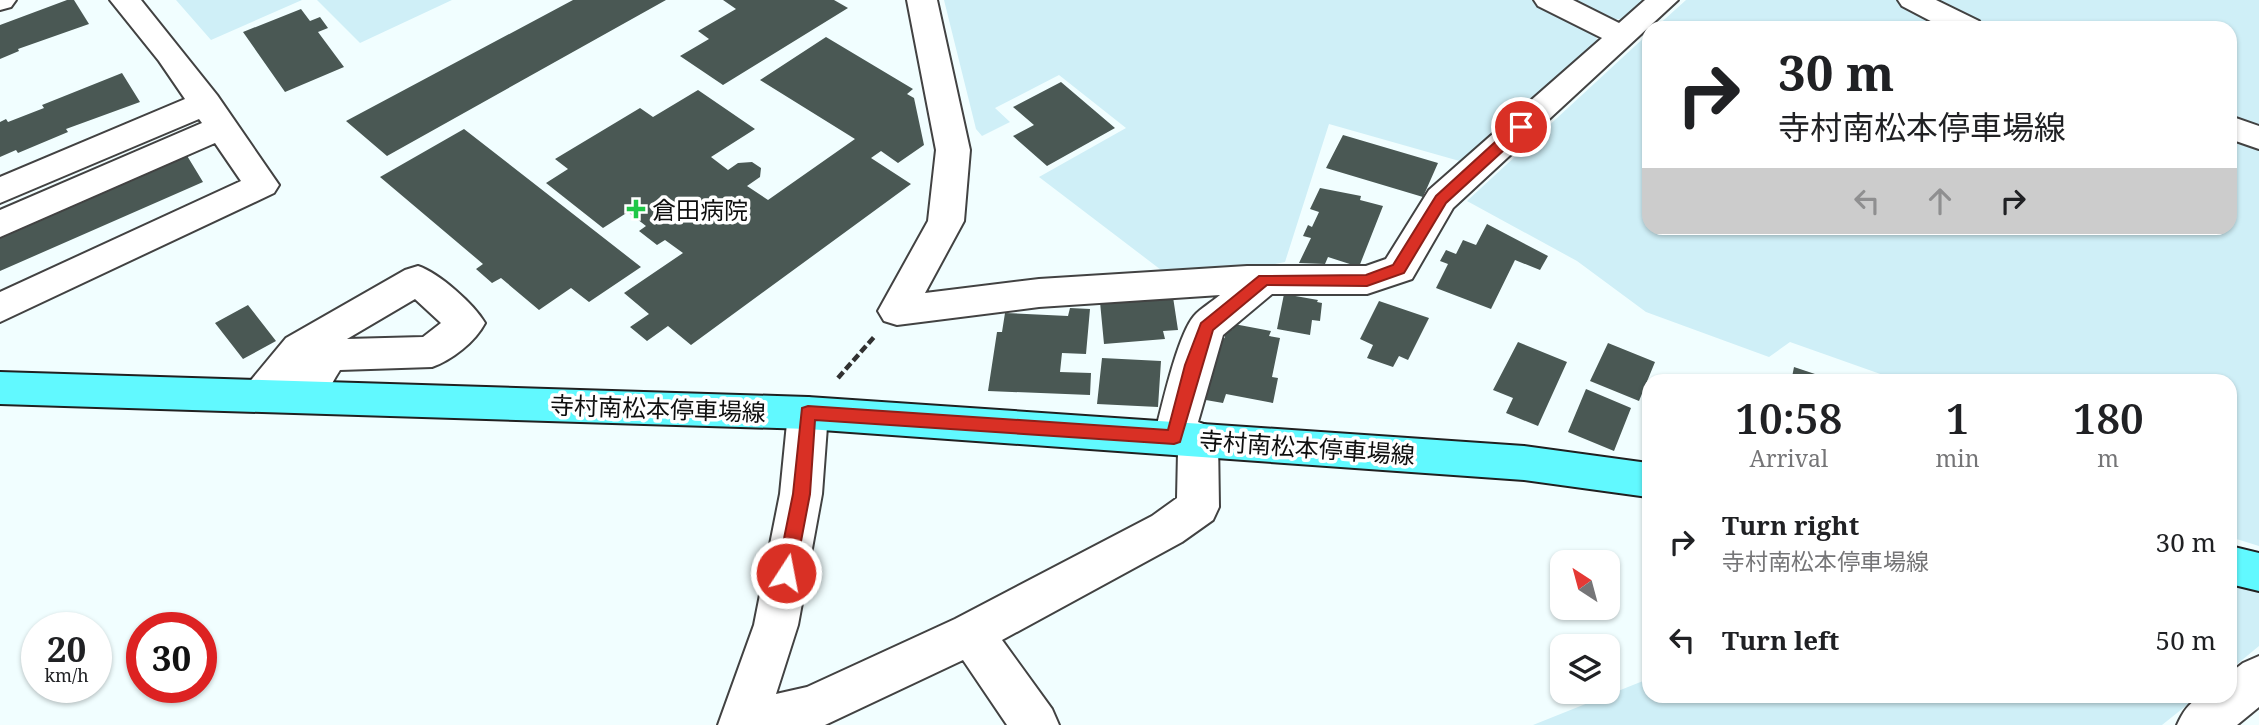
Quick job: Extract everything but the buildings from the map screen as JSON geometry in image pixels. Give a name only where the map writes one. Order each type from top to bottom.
[{"type":"main road","name":"寺村南松本停車場線","points":[[18,388],[808,413],[1524,463],[1642,479]]},
{"type":"main road","points":[[2237,567],[2259,572]]},
{"type":"street","points":[[0,308],[262,185],[170,54],[125,0]]},
{"type":"street","points":[[897,311],[946,221],[953,150],[922,0]]},
{"type":"street","points":[[1549,0],[1621,36]]},
{"type":"street","points":[[897,311],[1039,293],[1264,280],[1367,280],[1399,269],[1441,199],[1663,0]]},
{"type":"street","points":[[1913,0],[1954,21]]},
{"type":"street","points":[[0,191],[214,115]]},
{"type":"street","points":[[0,223],[214,115]]},
{"type":"street","points":[[2237,130],[2259,138]]},
{"type":"street","points":[[261,396],[299,349],[418,280],[466,323],[432,352],[329,355],[301,397]]},
{"type":"street","points":[[742,725],[811,708],[971,634],[1167,529],[1198,507],[1186,438],[1193,365],[1207,327],[1264,280]]},
{"type":"street","points":[[0,406],[18,388]]},
{"type":"street","points":[[742,725],[776,625],[801,494],[808,413]]},
{"type":"street","points":[[971,634],[1035,725]]},
{"type":"street","points":[[2237,696],[2259,678]]},
{"type":"street","points":[[2201,725],[2228,703]]},
{"type":"path","points":[[808,413],[897,311]]},
{"type":"shaded area","points":[[176,0],[302,0],[211,40]]},
{"type":"shaded area","points":[[317,0],[452,0],[360,43]]},
{"type":"shaded area","points":[[944,0],[1532,0],[1592,30],[1599,43],[1463,162],[1329,124],[1285,262],[1229,273],[1169,276],[1039,177],[1126,128],[1059,75],[995,108],[1010,122],[982,136],[976,129]]},
{"type":"shaded area","points":[[1564,0],[1644,0],[1622,19],[1603,20]]},
{"type":"shaded area","points":[[1686,0],[1901,0],[1942,21],[1663,21]]},
{"type":"shaded area","points":[[1930,0],[2259,0],[2259,130],[2237,122],[2237,21],[1972,21]]},
{"type":"shaded area","points":[[1642,40],[1642,235],[2237,235],[2237,137],[2259,145],[2259,546],[2237,539],[2237,374],[1880,374],[1790,342],[1769,357],[1646,312],[1577,261],[1467,201]]},
{"type":"shaded area","points":[[2237,587],[2259,592],[2259,646],[2237,664]]},
{"type":"shaded area","points":[[1642,681],[1642,703],[2190,703],[2162,725],[1533,725],[1586,704],[1620,704],[1620,690]]},
{"type":"place","name":"倉田病院","points":[[636,209]]},
{"type":"route","points":[[786,573],[801,494],[808,413],[1174,437],[1193,365],[1207,327],[1264,280],[1367,280],[1399,269],[1441,199],[1521,127]]}]
